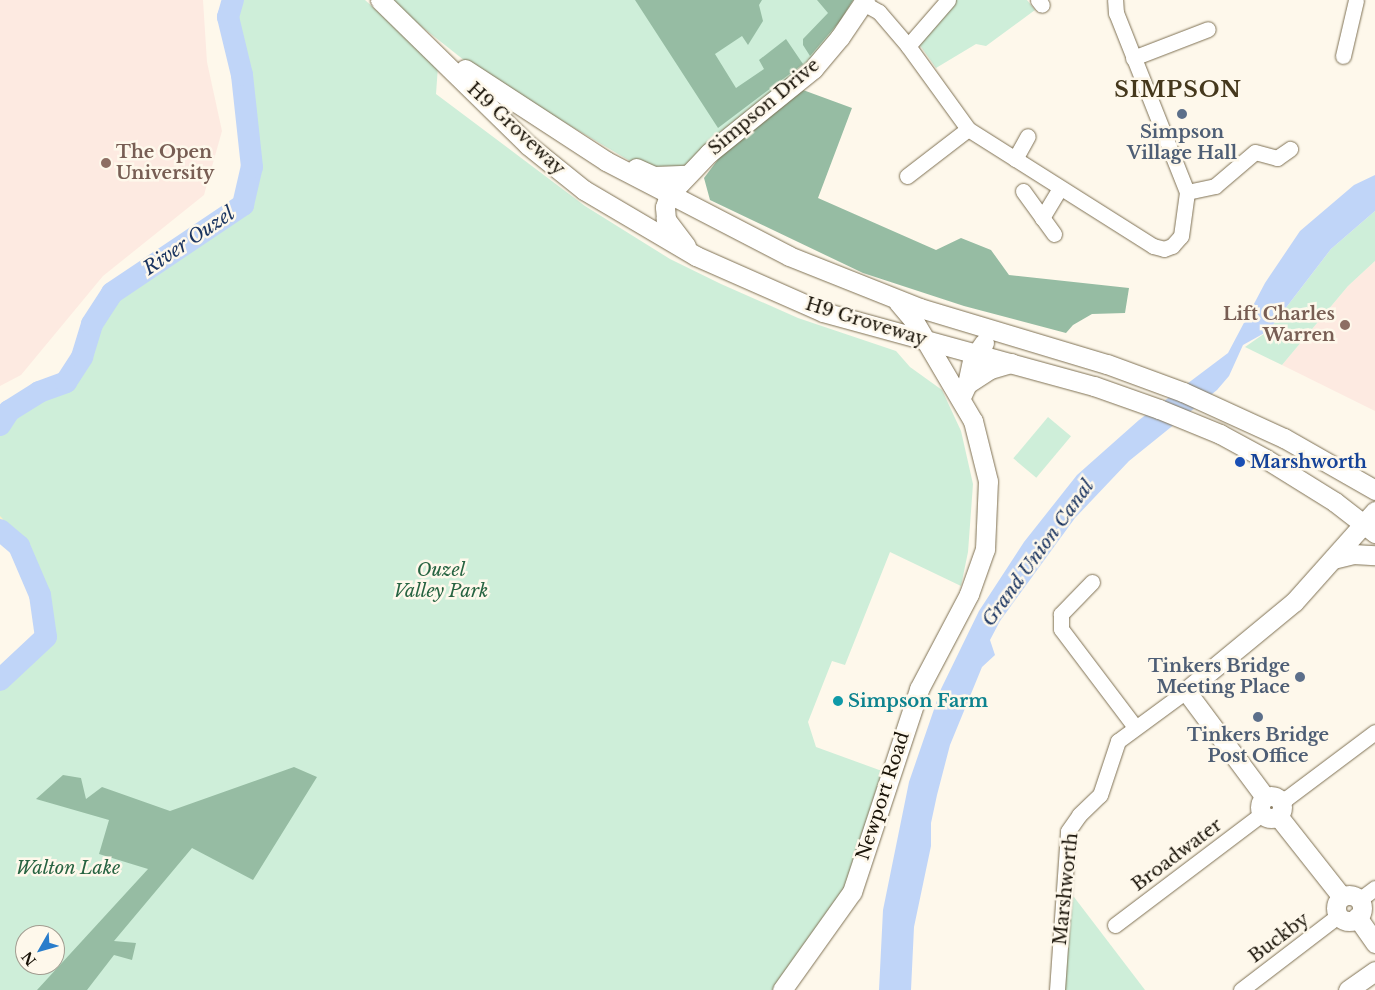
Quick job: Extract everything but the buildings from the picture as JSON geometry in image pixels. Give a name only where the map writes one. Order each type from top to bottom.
[{"type":"street","name":"H9 Groveway","points":[[380,0],[407,24],[528,145],[584,190],[696,256],[823,312],[976,352],[1132,398],[1220,434],[1370,520]]},
{"type":"street","points":[[908,46],[948,0]]},
{"type":"street","points":[[864,2],[879,12],[908,46],[968,129],[1154,246],[1164,249],[1172,246],[1180,236],[1187,192],[1116,13],[1115,0]]},
{"type":"street","points":[[1343,56],[1356,0]]},
{"type":"street","name":"Simpson Drive","points":[[673,204],[693,170],[709,153],[813,69],[864,2]]},
{"type":"street","name":"H9 Groveway","points":[[407,24],[472,74],[545,124],[673,204],[788,256],[896,300],[1107,364],[1239,417],[1375,490]]},
{"type":"street","points":[[1133,58],[1208,29]]},
{"type":"street","points":[[545,124],[578,135],[640,171],[654,176],[693,170]]},
{"type":"street","points":[[907,176],[968,129]]},
{"type":"street","points":[[1014,159],[1028,136]]},
{"type":"street","points":[[1187,192],[1215,186],[1255,152],[1277,158],[1290,149]]},
{"type":"street","points":[[1042,218],[1060,188]]},
{"type":"street","points":[[1023,192],[1054,234]]},
{"type":"street","points":[[632,220],[673,204],[676,235],[696,256]]},
{"type":"street","name":"Newport Road","points":[[785,989],[852,892],[919,689],[970,594],[985,548],[988,482],[982,444],[964,391],[925,340],[908,311],[896,300]]},
{"type":"street","points":[[964,391],[976,352],[998,330]]},
{"type":"street","points":[[964,391],[990,369],[1011,363]]},
{"type":"street","points":[[1355,478],[1367,496],[1370,520]]},
{"type":"street","name":"Marshworth","points":[[1057,990],[1068,831],[1079,815],[1100,795],[1118,741],[1272,622],[1370,520]]},
{"type":"street","points":[[1333,559],[1352,554],[1375,555]]},
{"type":"street","points":[[1092,582],[1060,614],[1061,629],[1076,640],[1135,727]]},
{"type":"street","points":[[1186,690],[1271,806],[1353,905],[1375,943]]},
{"type":"street","name":"Broadwater","points":[[1116,925],[1271,806],[1287,798],[1375,732]]},
{"type":"street","points":[[1339,916],[1348,920],[1353,905],[1375,888]]},
{"type":"street","name":"Buckby","points":[[1241,990],[1339,916]]},
{"type":"street","points":[[1348,990],[1375,972]]},
{"type":"shaded area","name":"The Open University","points":[[0,0],[203,0],[207,62],[222,131],[204,195],[103,276],[21,375],[0,386]]},
{"type":"shaded area","name":"Lift Charles Warren","points":[[1375,261],[1375,411],[1282,365],[1348,286]]},
{"type":"green space","name":"Ouzel Valley Park","points":[[233,0],[365,0],[438,66],[436,94],[585,206],[670,259],[721,284],[798,318],[896,351],[910,367],[942,390],[961,431],[973,484],[968,552],[961,586],[890,552],[845,665],[832,661],[808,722],[816,747],[882,771],[844,891],[774,990],[0,990],[0,680],[46,637],[40,595],[19,546],[0,530],[0,425],[9,411],[39,392],[66,381],[82,357],[92,324],[112,293],[243,205],[252,167],[242,75],[228,17]]},
{"type":"green space","points":[[388,0],[865,0],[853,19],[699,165],[659,169],[635,164],[479,72]]},
{"type":"green space","points":[[635,0],[762,0],[759,5],[763,21],[748,45],[742,36],[715,54],[736,88],[764,69],[759,60],[786,39],[803,64],[718,128]]},
{"type":"green space","points":[[817,0],[853,0],[840,21],[810,56],[803,45],[803,39],[828,13]]},
{"type":"green space","points":[[956,0],[1027,0],[1035,10],[986,46],[976,44],[936,68],[919,44]]},
{"type":"green space","points":[[803,90],[852,108],[818,198],[936,250],[961,238],[991,250],[1009,275],[1129,288],[1125,313],[1092,314],[1073,325],[1066,333],[964,306],[863,273],[710,200],[704,178],[722,154]]},
{"type":"green space","points":[[1375,211],[1375,261],[1348,286],[1282,365],[1245,347],[1268,331],[1331,249]]},
{"type":"green space","points":[[1048,417],[1071,436],[1036,478],[1013,458]]},
{"type":"green space","points":[[294,767],[317,777],[253,880],[192,848],[114,941],[136,943],[132,960],[114,955],[87,990],[37,990],[51,975],[65,975],[65,959],[148,869],[99,854],[109,820],[36,799],[63,775],[81,778],[86,799],[102,787],[170,811]]},
{"type":"green space","points":[[1074,897],[1145,990],[1064,990],[1069,899]]},
{"type":"sand","points":[[0,516],[16,533],[5,547],[0,542]]},
{"type":"water","name":"Grand Union Canal","points":[[1375,175],[1375,211],[1331,249],[1268,331],[1243,345],[1229,376],[1217,390],[1129,461],[1075,518],[1000,621],[990,640],[995,655],[982,667],[950,745],[937,795],[931,823],[931,846],[914,927],[911,990],[879,990],[883,910],[909,782],[941,689],[979,611],[1024,542],[1077,475],[1139,420],[1228,353],[1265,283],[1300,231],[1354,185]]},
{"type":"waterway","name":"River Ouzel","points":[[0,425],[9,411],[39,392],[66,382],[82,357],[92,324],[112,293],[243,205],[252,167],[242,75],[228,17],[233,0]]},
{"type":"waterway","name":"River Ouzel","points":[[0,530],[19,546],[40,595],[46,637],[0,680]]},
{"type":"place","name":"Simpson Village Hall","points":[[1182,114]]},
{"type":"place","name":"The Open University","points":[[106,163]]},
{"type":"place","name":"Lift Charles Warren","points":[[1345,325]]},
{"type":"place","name":"Marshworth","points":[[1240,462]]},
{"type":"place","name":"Tinkers Bridge Meeting Place","points":[[1300,677]]},
{"type":"place","name":"Simpson Farm","points":[[838,701]]},
{"type":"place","name":"Tinkers Bridge Post Office","points":[[1258,717]]},
{"type":"district","name":"SIMPSON","points":[[1178,90]]},
{"type":"park label","name":"Walton Lake","points":[[68,868]]}]
